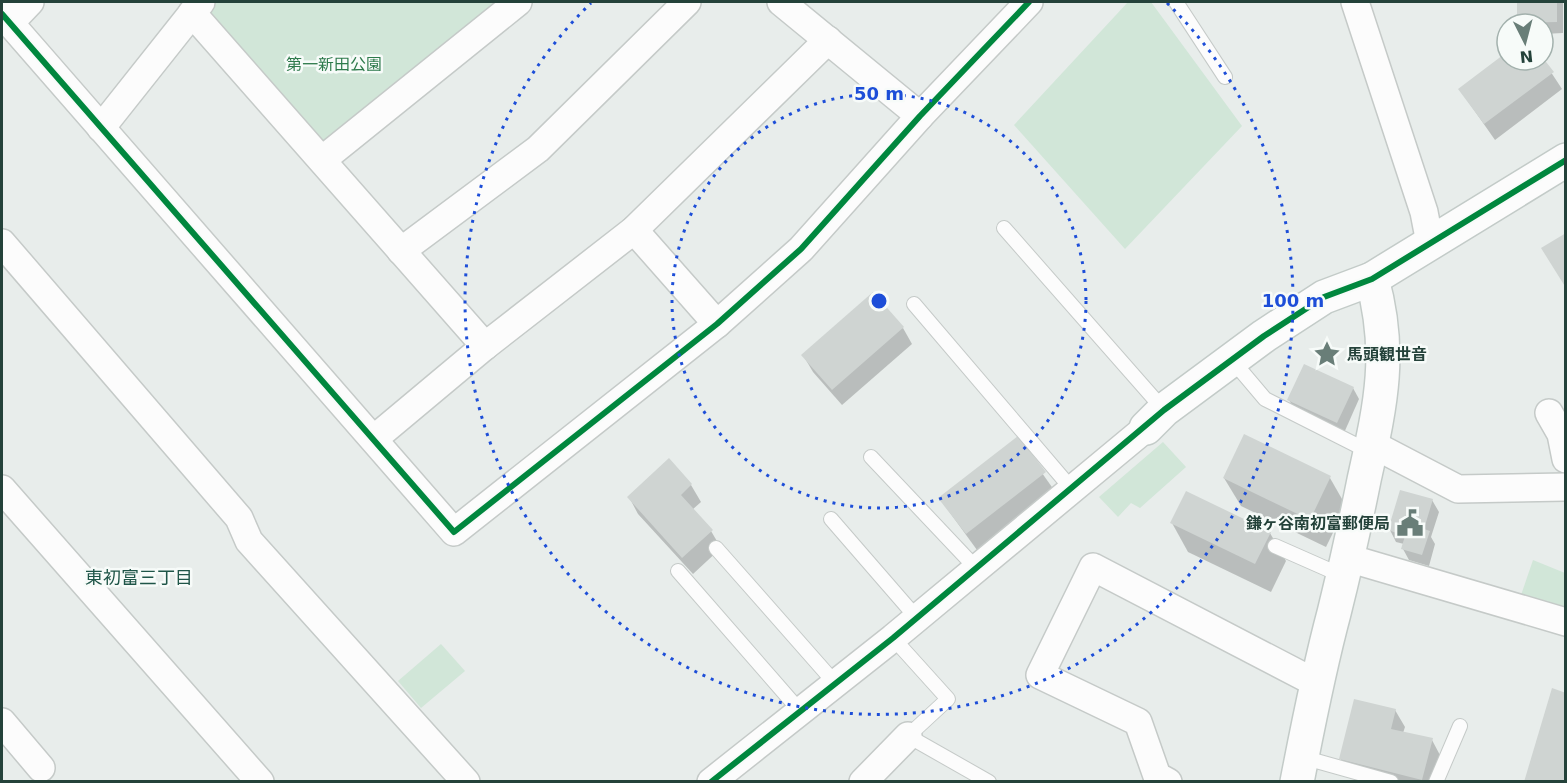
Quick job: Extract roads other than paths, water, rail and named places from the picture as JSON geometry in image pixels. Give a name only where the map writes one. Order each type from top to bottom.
[{"type":"street","points":[[30,2],[6,19],[375,438],[454,532],[717,324],[801,249],[1023,3]]},
{"type":"street","points":[[322,160],[518,2]]},
{"type":"street","points":[[401,251],[538,149],[687,2]]},
{"type":"street","points":[[781,2],[920,116]]},
{"type":"street","points":[[1355,2],[1424,212],[1430,243]]},
{"type":"street","points":[[101,128],[196,7],[322,160],[485,346]]},
{"type":"street","points":[[375,438],[485,346],[634,230],[828,40]]},
{"type":"street","points":[[711,782],[893,638],[916,616],[1155,419],[1232,360],[1324,297],[1372,279],[1566,160]]},
{"type":"street","points":[[634,230],[717,324]]},
{"type":"street","points":[[2,243],[239,518],[249,541],[466,782]]},
{"type":"street","points":[[1299,769],[1316,683],[1381,408],[1384,367],[1381,313],[1372,279]]},
{"type":"street","points":[[1549,413],[1560,434],[1566,459]]},
{"type":"street","points":[[1371,448],[1458,489],[1566,487]]},
{"type":"street","points":[[2,489],[260,782]]},
{"type":"street","points":[[1167,782],[1157,776],[1138,722],[1040,675],[1093,567],[1316,683]]},
{"type":"street","points":[[1345,567],[1566,622]]},
{"type":"street","points":[[2,722],[41,768]]},
{"type":"street","points":[[863,782],[908,736]]},
{"type":"lane","points":[[1176,2],[1225,76]]},
{"type":"lane","points":[[1004,228],[1155,419]]},
{"type":"lane","points":[[914,304],[1071,488]]},
{"type":"lane","points":[[1232,360],[1265,399],[1371,448]]},
{"type":"lane","points":[[872,457],[975,567]]},
{"type":"lane","points":[[831,519],[916,616]]},
{"type":"lane","points":[[1275,546],[1345,567]]},
{"type":"lane","points":[[716,548],[835,683]]},
{"type":"lane","points":[[678,571],[800,711]]},
{"type":"lane","points":[[893,638],[948,699],[908,736],[989,782]]},
{"type":"lane","points":[[1436,782],[1460,726]]},
{"type":"lane","points":[[1299,769],[1391,782]]},
{"type":"place","name":"馬頭観世音","points":[[1327,354]]},
{"type":"place","name":"鎌ヶ谷南初富郵便局","points":[[1410,523]]},
{"type":"district","name":"東初富三丁目","points":[[139,577]]},
{"type":"park label","name":"第一新田公園","points":[[334,64]]}]
